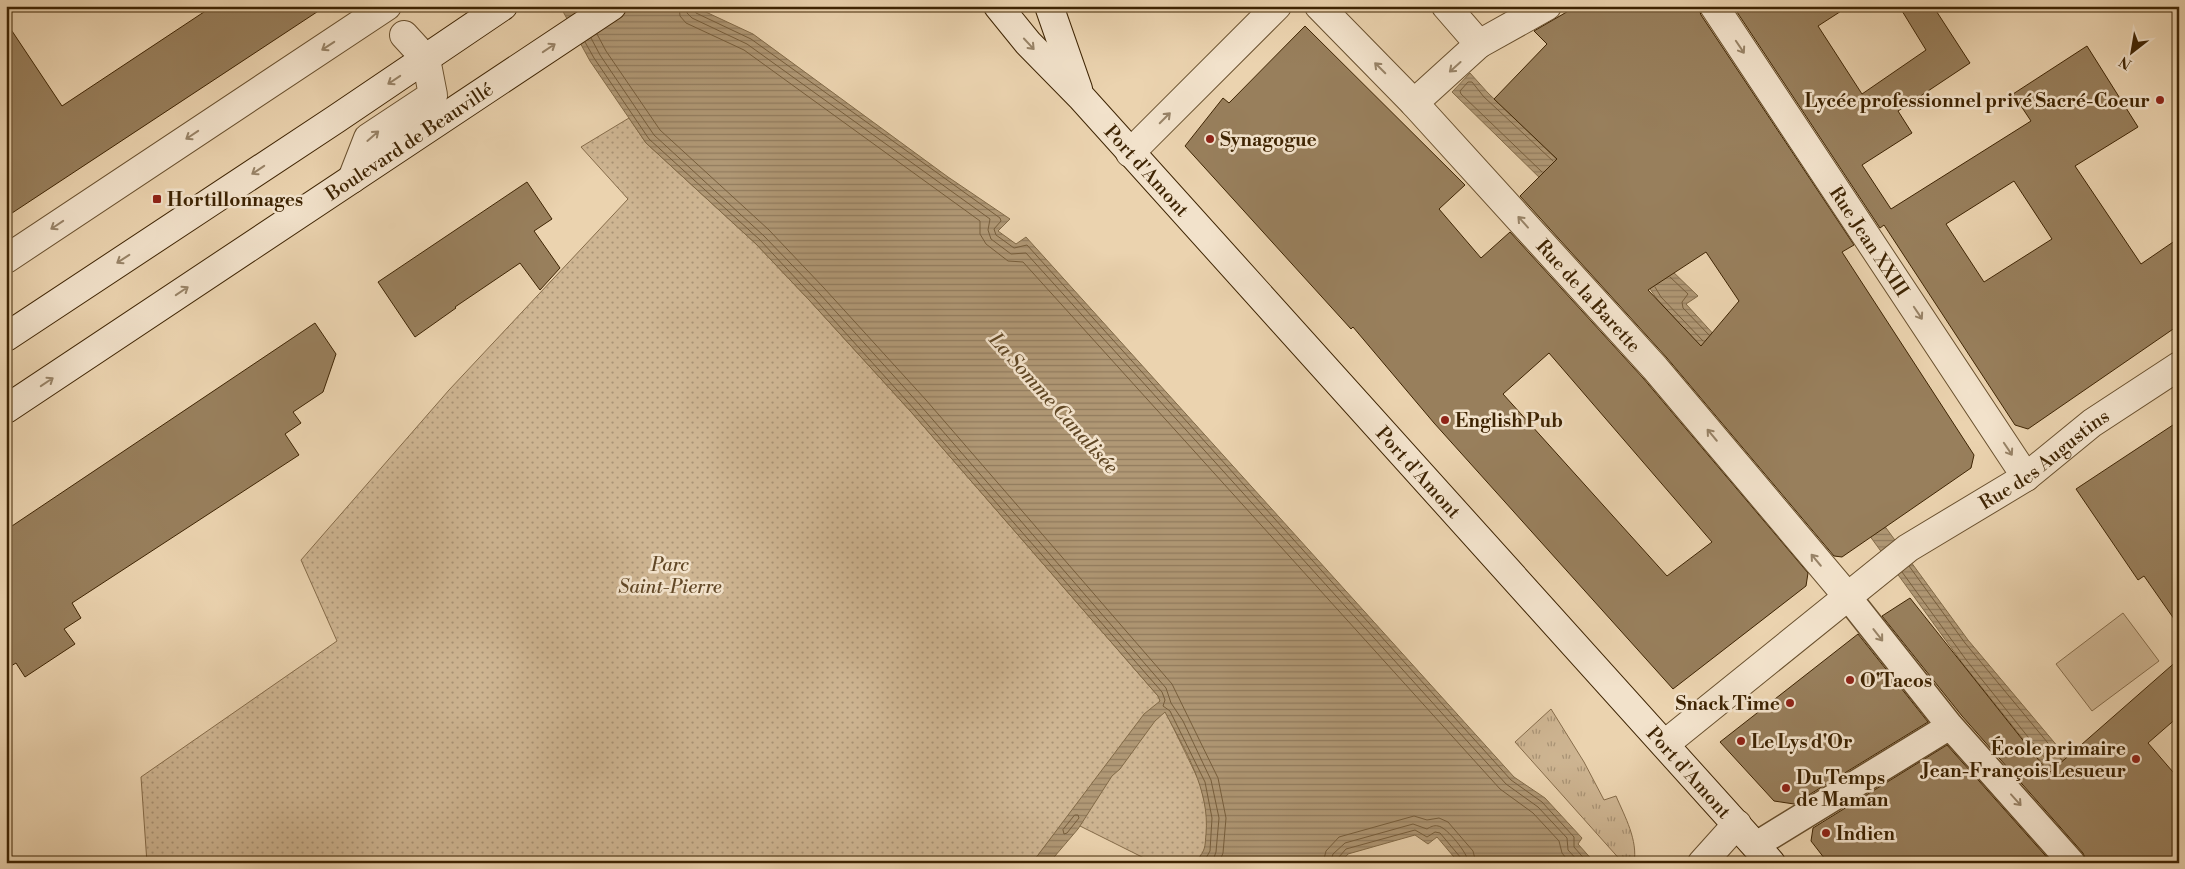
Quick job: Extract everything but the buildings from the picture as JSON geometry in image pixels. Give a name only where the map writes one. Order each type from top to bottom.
[{"type":"street","points":[[6,337],[503,6]]},
{"type":"street","name":"Boulevard de Beauvillé","points":[[6,409],[612,6]]},
{"type":"street","name":"Port d'Amont","points":[[998,6],[1028,42],[1130,152],[1764,854]]},
{"type":"street","name":"Port d'Amont","points":[[1049,6],[1081,98]]},
{"type":"street","points":[[1130,152],[1277,6]]},
{"type":"street","name":"Rue de la Barette","points":[[1319,6],[1414,103],[1655,368],[1848,597]]},
{"type":"street","points":[[1446,6],[1479,44]]},
{"type":"street","points":[[1414,103],[1479,44],[1547,6]]},
{"type":"street","name":"Rue Jean XXIII","points":[[1714,6],[2026,477]]},
{"type":"street","points":[[6,259],[378,13],[404,35],[426,59],[433,95],[368,138],[352,179]]},
{"type":"street","points":[[404,35],[449,43]]},
{"type":"street","name":"Rue des Augustins","points":[[1848,597],[1908,548],[2026,477],[2092,423],[2179,366]]},
{"type":"street","points":[[1665,744],[1848,597],[1950,726],[2072,863]]},
{"type":"street","points":[[1764,854],[1950,726]]},
{"type":"street","points":[[1702,863],[1737,824]]},
{"type":"green space","name":"Parc Saint-Pierre","points":[[629,118],[646,143],[756,244],[810,301],[912,413],[1158,696],[1200,783],[1208,818],[1205,851],[1200,856],[1201,863],[1154,863],[1066,819],[1032,863],[147,863],[141,777],[337,641],[301,560],[449,390],[628,199],[581,147]]},
{"type":"green space","points":[[2123,613],[2159,661],[2092,711],[2056,664]]},
{"type":"green space","points":[[1551,709],[1584,762],[1604,800],[1616,796],[1627,820],[1632,837],[1635,854],[1634,863],[1623,863],[1515,742]]},
{"type":"water","name":"La Somme Canalisée","points":[[560,6],[693,6],[753,34],[948,177],[1010,219],[998,231],[1016,244],[1026,237],[1514,777],[1545,798],[1582,838],[1578,844],[1595,863],[1459,863],[1437,837],[1428,844],[1415,835],[1348,854],[1340,863],[1201,863],[1200,856],[1204,848],[1206,834],[1204,802],[1188,756],[1165,712],[1155,721],[1120,769],[1112,776],[1078,829],[1049,863],[1032,863],[1144,714],[1160,701],[1158,696],[912,413],[810,301],[756,244],[646,143],[590,61]]},
{"type":"water","points":[[1470,73],[1488,93],[1698,296],[1686,304],[1870,506],[1968,640],[2091,786],[2059,784],[1963,664],[1856,517],[1657,299],[1643,279],[1452,92]]},
{"type":"place","name":"Lycée professionnel privé Sacré-Coeur","points":[[2160,100]]},
{"type":"place","name":"Synagogue","points":[[1210,139]]},
{"type":"place","name":"Hortillonnages","points":[[157,199]]},
{"type":"place","name":"English Pub","points":[[1445,420]]},
{"type":"place","name":"O'Tacos","points":[[1850,680]]},
{"type":"place","name":"Snack Time","points":[[1790,703]]},
{"type":"place","name":"Le Lys d'Or","points":[[1741,741]]},
{"type":"place","name":"École primaire Jean-François Lesueur","points":[[2136,759]]},
{"type":"place","name":"Du Temps de Maman","points":[[1786,788]]},
{"type":"place","name":"Indien","points":[[1826,833]]}]
